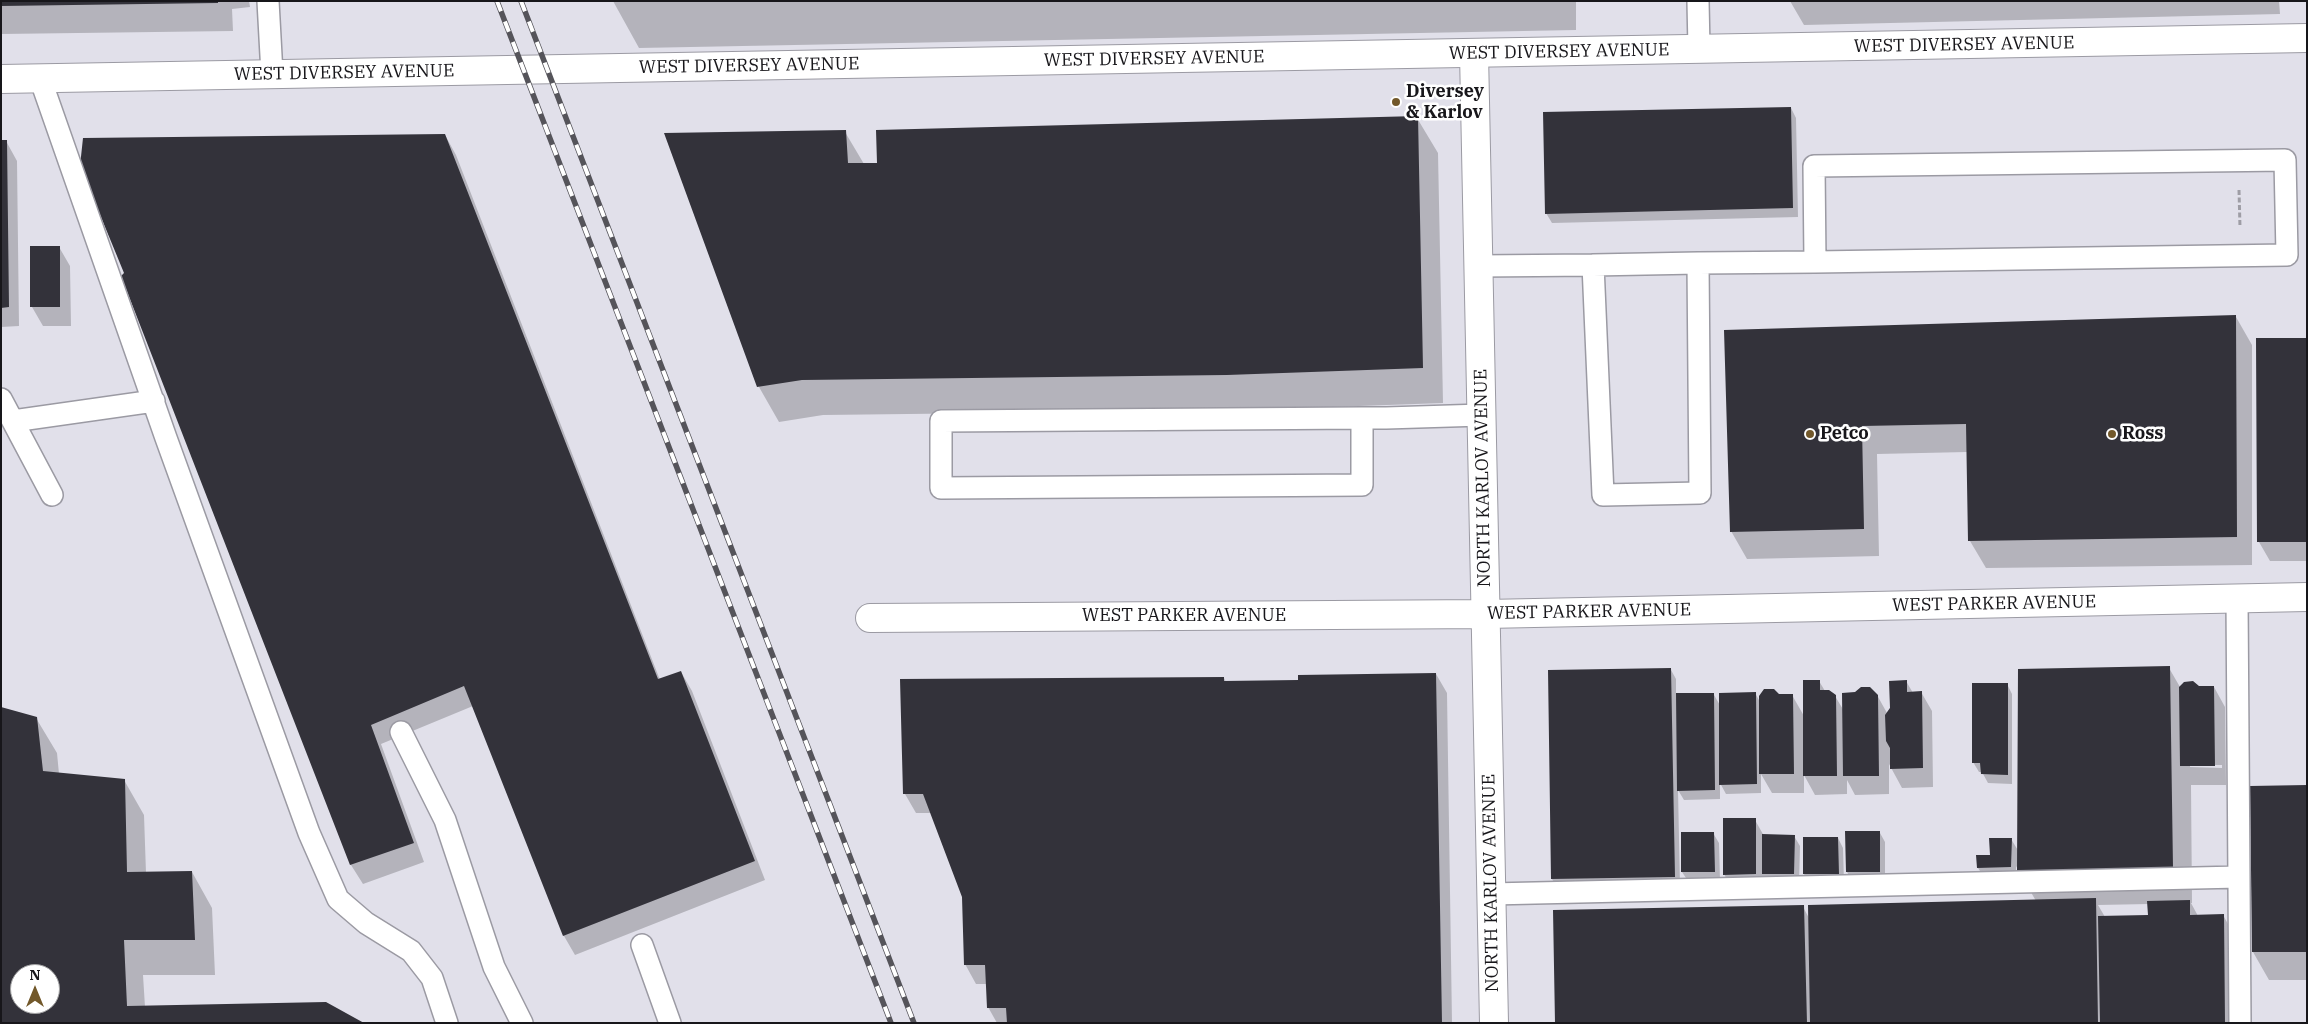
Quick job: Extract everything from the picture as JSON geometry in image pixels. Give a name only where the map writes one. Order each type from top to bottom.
[{"type":"street","name":"WEST DIVERSEY AVENUE","points":[[1,79],[2307,38]]},
{"type":"street","name":"NORTH KARLOV AVENUE","points":[[1474,53],[1494,1023]]},
{"type":"street","name":"WEST PARKER AVENUE","points":[[870,618],[1486,614],[2307,597]]},
{"type":"lane","points":[[268,1],[272,74]]},
{"type":"lane","points":[[1698,1],[1699,49]]},
{"type":"lane","points":[[40,78],[309,833],[338,899],[366,923],[411,951],[432,978],[447,1023]]},
{"type":"lane","points":[[1478,266],[1815,262],[2287,255],[2285,160],[1814,166],[1815,262]]},
{"type":"lane","points":[[1593,265],[1603,495],[1700,492],[1698,263]]},
{"type":"lane","points":[[1,399],[52,495]]},
{"type":"lane","points":[[13,422],[154,401]]},
{"type":"lane","points":[[1362,418],[1362,485],[941,488],[941,421],[1362,418],[1436,418],[1482,415]]},
{"type":"lane","points":[[2237,599],[2240,1023]]},
{"type":"lane","points":[[402,732],[445,820],[494,967],[522,1023]]},
{"type":"lane","points":[[1491,894],[2239,877]]},
{"type":"lane","points":[[642,945],[670,1023]]},
{"type":"path","points":[[2239,186],[2240,232]]},
{"type":"building","points":[[1,1],[218,1],[218,3],[1,6]]},
{"type":"building","points":[[1791,107],[1793,208],[1545,214],[1543,112]]},
{"type":"building","points":[[1418,116],[1423,368],[1227,375],[802,380],[757,387],[664,133],[846,130],[848,163],[877,163],[876,130]]},
{"type":"building","points":[[445,134],[658,679],[681,671],[755,861],[563,936],[464,686],[371,725],[414,843],[350,865],[121,276],[124,273],[80,166],[83,138]]},
{"type":"building","points":[[1,140],[7,140],[9,307],[1,308]]},
{"type":"building","points":[[30,246],[60,246],[60,307],[30,307]]},
{"type":"building","points":[[2236,315],[2237,537],[1968,541],[1966,424],[1862,426],[1864,529],[1730,532],[1724,330]]},
{"type":"building","points":[[2256,338],[2307,338],[2307,542],[2257,542]]},
{"type":"building","points":[[2170,666],[2173,868],[2017,871],[2018,669]]},
{"type":"building","points":[[1671,668],[1675,877],[1551,879],[1548,670]]},
{"type":"building","points":[[1436,673],[1442,1023],[1007,1023],[1006,1008],[987,1008],[985,965],[964,965],[962,897],[923,794],[903,794],[900,679],[1224,677],[1224,681],[1298,680],[1298,675]]},
{"type":"building","points":[[1803,680],[1820,680],[1820,690],[1829,690],[1836,695],[1837,776],[1803,776]]},
{"type":"building","points":[[1907,680],[1907,692],[1922,691],[1923,768],[1890,769],[1890,748],[1886,741],[1885,715],[1890,708],[1889,681]]},
{"type":"building","points":[[2193,681],[2199,686],[2214,686],[2215,766],[2180,766],[2179,687],[2184,682]]},
{"type":"building","points":[[1972,683],[2008,683],[2008,775],[1981,774],[1980,763],[1972,763]]},
{"type":"building","points":[[1861,687],[1870,687],[1878,695],[1879,776],[1843,776],[1842,693],[1855,692]]},
{"type":"building","points":[[1764,689],[1774,689],[1779,694],[1793,694],[1794,774],[1759,774],[1759,696]]},
{"type":"building","points":[[1756,692],[1757,784],[1719,785],[1719,693]]},
{"type":"building","points":[[1676,693],[1714,693],[1715,790],[1677,791]]},
{"type":"building","points":[[1,707],[37,717],[43,771],[125,779],[127,872],[192,871],[195,940],[124,940],[127,1006],[326,1002],[364,1023],[1,1023]]},
{"type":"building","points":[[2307,785],[2307,952],[2252,952],[2250,786]]},
{"type":"building","points":[[1723,818],[1756,818],[1756,874],[1723,875]]},
{"type":"building","points":[[1845,831],[1880,831],[1880,872],[1846,872]]},
{"type":"building","points":[[1681,832],[1714,832],[1715,872],[1681,872]]},
{"type":"building","points":[[1762,834],[1795,835],[1794,874],[1762,874]]},
{"type":"building","points":[[1803,837],[1838,837],[1839,874],[1803,874]]},
{"type":"building","points":[[1989,838],[2012,838],[2011,867],[1977,868],[1976,855],[1990,855]]},
{"type":"building","points":[[2096,898],[2098,1023],[1810,1023],[1808,905]]},
{"type":"building","points":[[2190,900],[2190,915],[2224,914],[2225,1023],[2100,1023],[2098,916],[2148,915],[2147,901]]},
{"type":"building","points":[[1804,905],[1807,1023],[1555,1023],[1553,910]]},
{"type":"railway","points":[[497,1],[891,1023]]},
{"type":"railway","points":[[521,1],[914,1023]]},
{"type":"place","name":"Diversey & Karlov","points":[[1396,102]]},
{"type":"place","name":"Petco","points":[[1810,434]]},
{"type":"place","name":"Ross","points":[[2112,434]]}]
